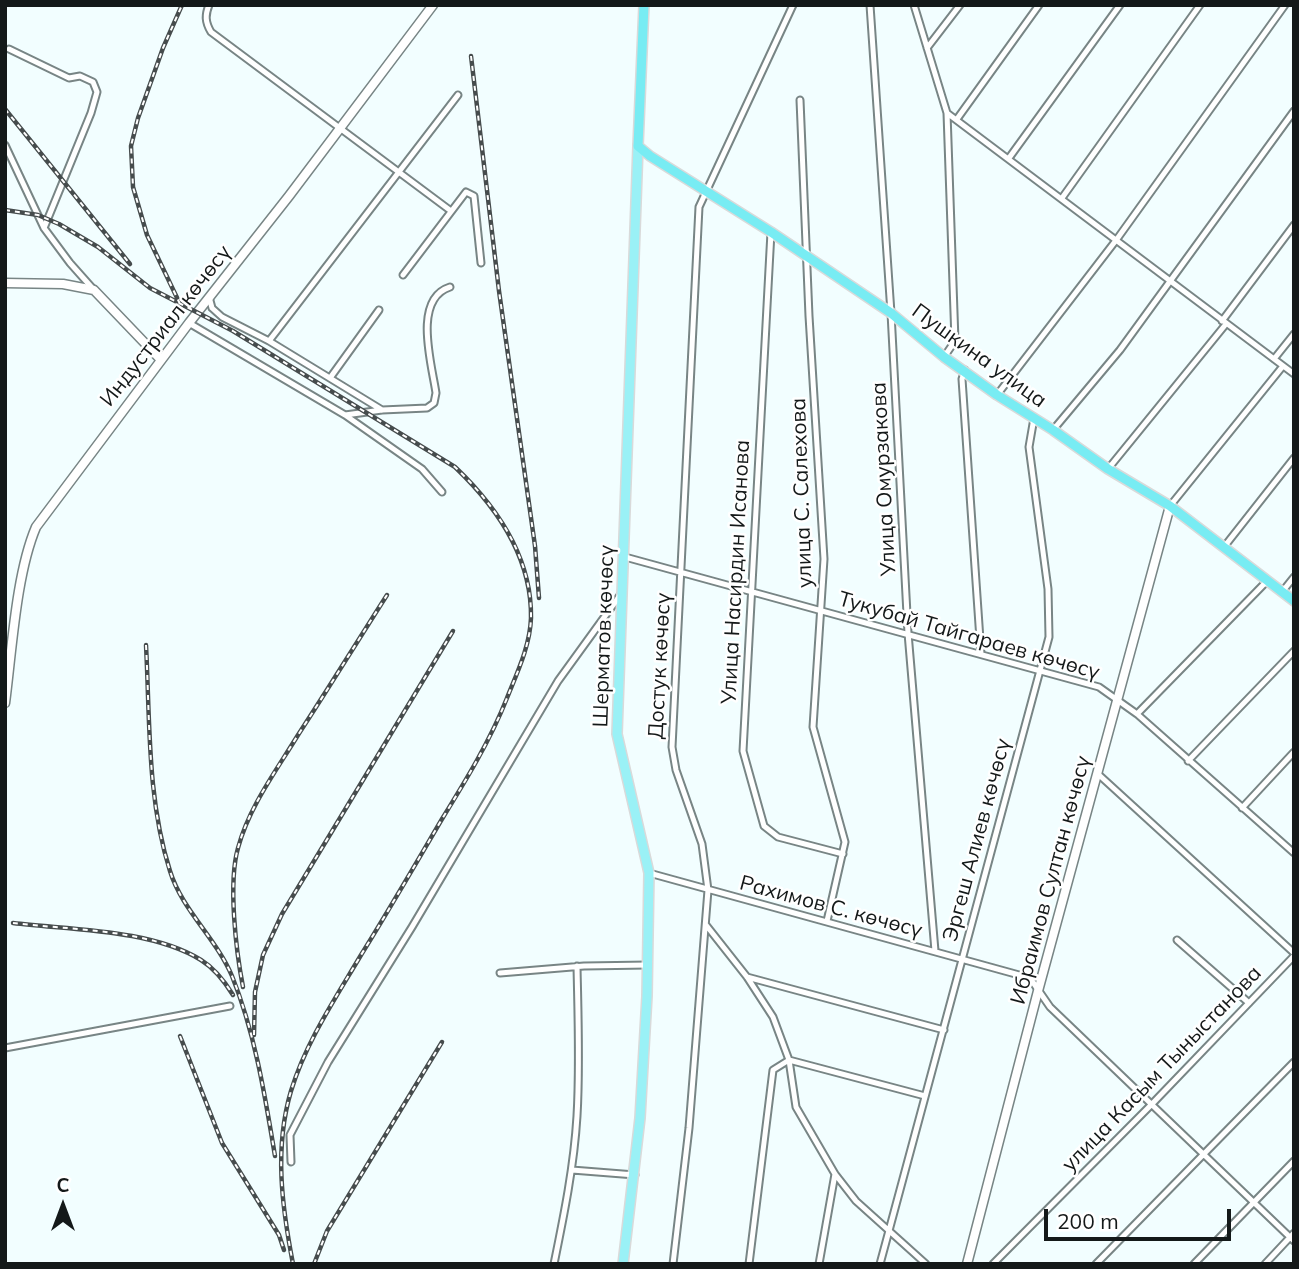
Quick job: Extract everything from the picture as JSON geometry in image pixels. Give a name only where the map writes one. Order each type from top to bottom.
[{"type":"highway","name":"Шерматов көчөсү","points":[[638,146],[644,5]]},
{"type":"highway","name":"Пушкина улица","points":[[638,146],[891,313],[944,357],[997,395],[1053,430],[1108,470],[1170,506],[1294,601]]},
{"type":"main road","name":"Индустриал көчөсү","points":[[5,703],[16,615],[28,549],[36,527],[433,5]]},
{"type":"main road","name":"Шерматов көчөсү","points":[[623,1264],[640,1118],[648,965],[649,873],[617,734],[638,146]]},
{"type":"main road","points":[[5,283],[63,284],[94,290],[161,360]]},
{"type":"main road","name":"Ибраимов Султан көчөсү","points":[[967,1264],[1170,506]]},
{"type":"street","points":[[209,5],[206,25],[211,32],[451,211]]},
{"type":"street","name":"Достук көчөсү","points":[[673,1264],[688,1128],[708,890],[702,844],[676,770],[672,747],[699,207],[793,5]]},
{"type":"street","name":"Улица Омурзакова","points":[[870,5],[891,313],[908,633],[934,951]]},
{"type":"street","points":[[914,5],[947,113],[955,341],[944,357]]},
{"type":"street","points":[[928,48],[960,5]]},
{"type":"street","points":[[957,119],[1039,5]]},
{"type":"street","points":[[1009,158],[1120,5]]},
{"type":"street","points":[[1062,198],[1200,5]]},
{"type":"street","points":[[997,395],[1117,239],[1285,5]]},
{"type":"street","points":[[9,49],[69,78],[80,76],[93,82],[97,92],[44,228]]},
{"type":"street","points":[[269,341],[458,95]]},
{"type":"street","name":"улица С. Салехова","points":[[800,100],[809,316],[824,559],[813,727],[845,842],[827,921]]},
{"type":"street","points":[[1053,430],[1120,350],[1169,279],[1294,111]]},
{"type":"street","points":[[947,113],[1294,374]]},
{"type":"street","points":[[5,145],[44,228],[94,290]]},
{"type":"street","points":[[403,275],[466,192],[474,196],[481,263]]},
{"type":"street","points":[[1108,470],[1224,322],[1294,225]]},
{"type":"street","name":"Улица Насирдин Исанова","points":[[771,232],[743,751],[764,826],[778,837],[843,854]]},
{"type":"street","points":[[345,415],[427,408],[434,403],[436,393],[426,325],[435,298],[443,290],[450,288]]},
{"type":"street","points":[[209,297],[212,308],[222,317],[269,341],[382,410]]},
{"type":"street","points":[[330,378],[379,310]]},
{"type":"street","points":[[189,323],[345,415],[422,469],[442,492]]},
{"type":"street","points":[[1274,359],[1294,334]]},
{"type":"street","points":[[1170,506],[1283,366]]},
{"type":"street","points":[[965,370],[962,379],[981,654]]},
{"type":"street","name":"Эргеш Алиев көчөсү","points":[[880,1264],[1049,637],[1048,589],[1029,447],[1034,418]]},
{"type":"street","points":[[1224,547],[1294,458]]},
{"type":"street","name":"Тукубай Тайгараев көчөсү","points":[[625,557],[1099,687],[1138,714],[1294,853]]},
{"type":"street","points":[[1282,592],[1294,577]]},
{"type":"street","points":[[1138,714],[1267,581]]},
{"type":"street","points":[[291,1162],[290,1135],[328,1062],[412,927],[558,681],[623,592]]},
{"type":"street","points":[[5,613],[16,615]]},
{"type":"street","points":[[1188,761],[1294,651]]},
{"type":"street","points":[[1242,808],[1294,752]]},
{"type":"street","points":[[1098,774],[1294,954]]},
{"type":"street","name":"Рахимов С. көчөсү","points":[[649,873],[1030,978],[1050,1007],[1253,1203],[1292,1237]]},
{"type":"street","points":[[706,925],[747,977],[773,1017],[789,1060],[796,1107],[835,1174],[856,1201],[926,1264]]},
{"type":"street","points":[[1177,940],[1248,1003]]},
{"type":"street","name":"улица Касым Тыныстанова","points":[[993,1264],[1152,1104],[1294,954]]},
{"type":"street","points":[[500,973],[577,966],[648,965]]},
{"type":"street","points":[[554,1264],[572,1170],[579,1072],[577,966]]},
{"type":"street","points":[[747,977],[944,1030]]},
{"type":"street","points":[[5,1048],[230,1006]]},
{"type":"street","points":[[749,1264],[773,1070],[789,1060],[925,1096]]},
{"type":"street","points":[[1096,1264],[1294,1062]]},
{"type":"street","points":[[1194,1264],[1294,1161]]},
{"type":"street","points":[[572,1170],[635,1175]]},
{"type":"street","points":[[820,1264],[835,1174]]},
{"type":"street","points":[[1265,1264],[1292,1237]]},
{"type":"railway","points":[[180,304],[147,235],[133,187],[131,146],[163,48],[182,5]]},
{"type":"railway","points":[[471,56],[499,291],[535,546],[539,598]]},
{"type":"railway","points":[[5,109],[130,264]]},
{"type":"railway","points":[[5,210],[38,215],[59,224],[98,247],[150,288],[233,331],[455,467],[498,516],[525,574],[530,596],[528,639],[500,714],[469,775],[322,1021],[297,1073],[286,1112],[281,1156],[283,1199],[293,1264]]},
{"type":"railway","points":[[243,987],[233,898],[235,863],[243,833],[272,776],[387,595]]},
{"type":"railway","points":[[254,1035],[255,992],[263,955],[282,914],[453,631]]},
{"type":"railway","points":[[146,645],[153,788],[163,844],[175,885],[225,962],[240,998],[258,1065],[275,1156]]},
{"type":"railway","points":[[13,923],[110,932],[159,942],[206,963],[233,995]]},
{"type":"railway","points":[[180,1036],[222,1143],[279,1235],[284,1250]]},
{"type":"railway","points":[[314,1264],[327,1231],[442,1042]]}]
